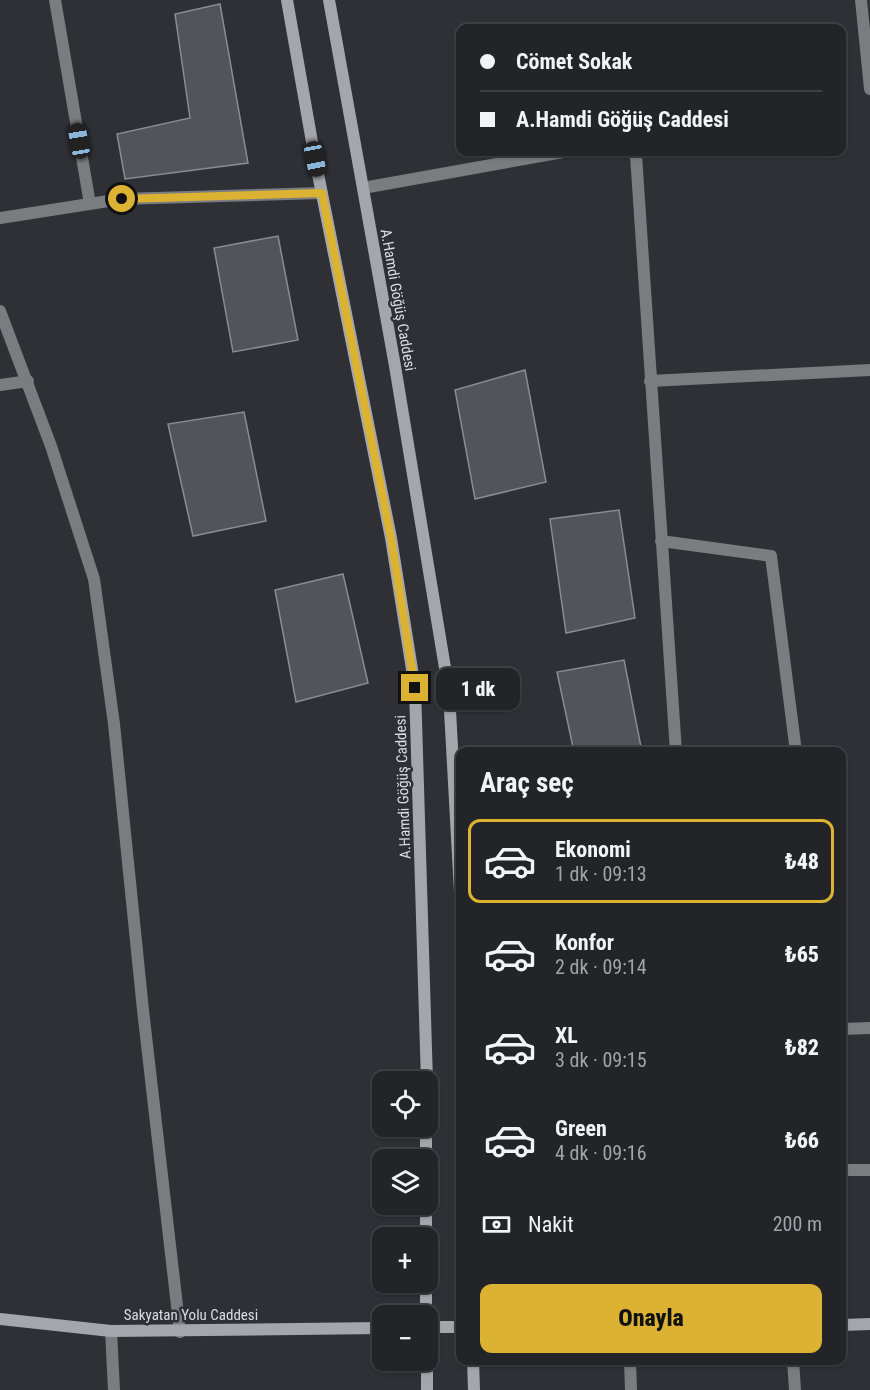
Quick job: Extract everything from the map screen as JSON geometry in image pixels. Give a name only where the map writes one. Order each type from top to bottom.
[{"type":"street","points":[[55,0],[90,204]]},
{"type":"street","name":"A.Hamdi Göğüş Caddesi","points":[[287,0],[322,193],[391,538],[415,688],[427,1071]]},
{"type":"street","name":"A.Hamdi Göğüş Caddesi","points":[[329,0],[449,692],[456,819]]},
{"type":"street","points":[[861,0],[870,89]]},
{"type":"street","points":[[363,188],[541,156]]},
{"type":"street","points":[[636,156],[676,747]]},
{"type":"street","points":[[0,218],[122,199],[322,193]]},
{"type":"street","points":[[0,311],[28,381],[94,579],[114,724],[180,1332]]},
{"type":"street","points":[[650,381],[870,370]]},
{"type":"street","points":[[0,385],[28,381]]},
{"type":"street","points":[[661,541],[771,556],[795,747]]},
{"type":"street","points":[[846,1029],[870,1028]]},
{"type":"street","points":[[846,1170],[870,1170]]},
{"type":"street","name":"Sakyatan Yolu Caddesi","points":[[0,1319],[111,1330],[180,1332],[372,1328]]},
{"type":"street","points":[[846,1325],[870,1324]]},
{"type":"street","points":[[438,1327],[456,1327]]},
{"type":"street","points":[[111,1330],[114,1390]]},
{"type":"street","points":[[473,1365],[474,1390]]},
{"type":"street","points":[[630,1365],[631,1390]]},
{"type":"street","points":[[793,1365],[795,1390]]},
{"type":"street","points":[[426,1371],[427,1390]]},
{"type":"building","points":[[220,4],[248,163],[125,179],[117,134],[190,118],[175,14]]},
{"type":"building","points":[[278,236],[298,340],[233,352],[214,248]]},
{"type":"building","points":[[525,370],[546,482],[475,499],[455,390]]},
{"type":"building","points":[[244,412],[266,521],[193,536],[168,424]]},
{"type":"building","points":[[619,510],[635,618],[566,633],[550,519]]},
{"type":"building","points":[[343,574],[368,683],[296,702],[275,590]]},
{"type":"building","points":[[624,660],[641,747],[573,747],[557,672]]},
{"type":"route","points":[[122,199],[322,193],[391,538],[415,688]]}]
